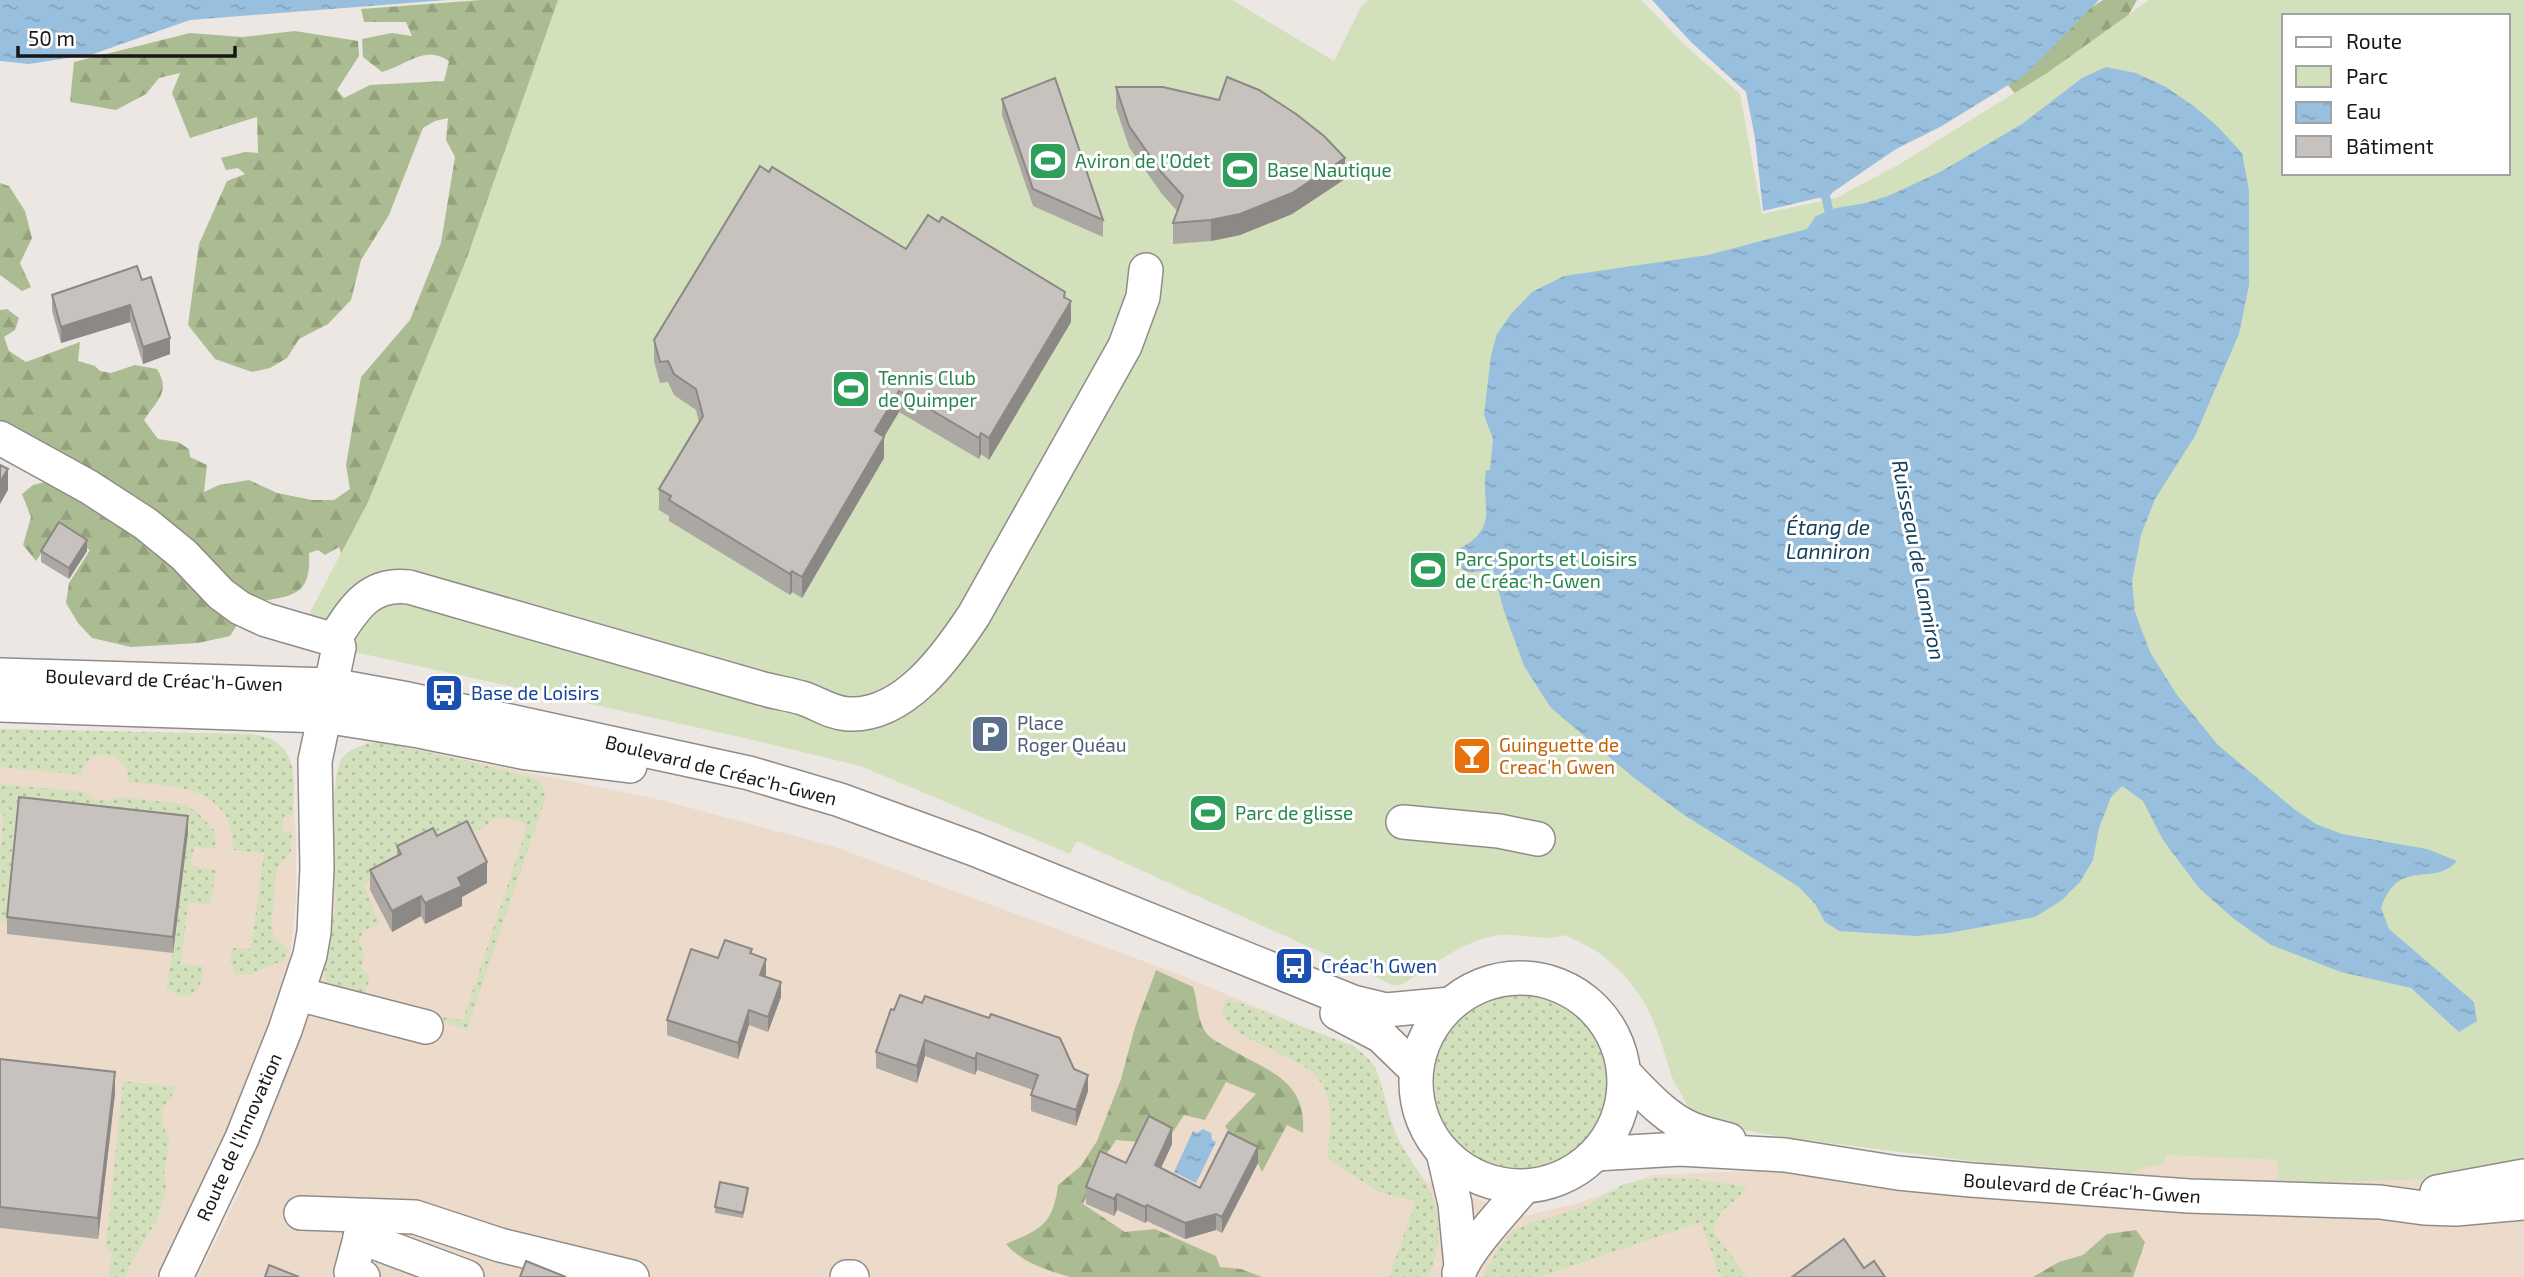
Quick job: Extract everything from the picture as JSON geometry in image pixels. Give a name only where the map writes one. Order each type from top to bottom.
[{"type":"street","points":[[0,438],[89,487],[146,524],[184,555],[220,594],[240,608],[266,620],[334,641],[352,612],[367,597],[377,590],[397,585],[447,596],[760,688],[803,698],[837,712],[860,713],[874,710],[907,694],[934,669],[974,615],[1125,346],[1143,297],[1146,270]]},
{"type":"street","name":"Route de l'Innovation","points":[[176,1277],[242,1138],[298,994],[310,955],[315,921],[317,868],[314,805],[316,761],[339,654],[338,645],[334,641]]},
{"type":"street","name":"Boulevard de Créac'h-Gwen","points":[[0,675],[93,678],[328,701],[419,731],[527,753],[672,774],[764,795],[906,841],[1343,1016],[1381,1036],[1416,1070]]},
{"type":"street","points":[[0,690],[71,691],[93,678]]},
{"type":"street","name":"Boulevard de Créac'h-Gwen","points":[[0,705],[328,701],[371,691],[749,773],[840,800],[974,849],[1353,1002],[1386,1010],[1451,1004]]},
{"type":"street","points":[[1403,822],[1499,831],[1538,839]]},
{"type":"street","points":[[1505,978],[1536,978],[1564,987],[1583,998],[1599,1013],[1620,1052],[1624,1073],[1623,1101],[1614,1127],[1595,1154],[1583,1165],[1543,1185],[1522,1189],[1480,1178],[1462,1168],[1443,1152],[1428,1132],[1419,1110],[1416,1070],[1427,1033],[1451,1004],[1479,985],[1505,978]]},
{"type":"street","points":[[298,994],[426,1027]]},
{"type":"street","name":"Boulevard de Créac'h-Gwen","points":[[1624,1073],[1663,1111],[1690,1129],[1785,1155]]},
{"type":"street","name":"Boulevard de Créac'h-Gwen","points":[[1595,1154],[1681,1149],[1785,1155],[1898,1173],[1971,1180],[2201,1196],[2380,1202],[2424,1208],[2456,1209],[2524,1203]]},
{"type":"street","points":[[1443,1152],[1455,1205],[1459,1271]]},
{"type":"street","name":"Boulevard de Créac'h-Gwen","points":[[2380,1202],[2524,1176]]},
{"type":"street","points":[[1459,1271],[1522,1189]]},
{"type":"street","points":[[301,1213],[363,1226],[467,1277]]},
{"type":"street","points":[[363,1226],[415,1217],[500,1245],[632,1277]]},
{"type":"street","points":[[363,1226],[351,1272],[363,1277]]},
{"type":"shaded area","points":[[0,729],[268,738],[281,750],[292,775],[296,899],[289,966],[272,1021],[236,1116],[159,1277],[0,1277]]},
{"type":"shaded area","points":[[379,742],[657,799],[835,847],[1178,974],[1337,1041],[1358,1054],[1409,1166],[1428,1182],[1525,1216],[1579,1203],[1652,1175],[1979,1162],[2132,1173],[2164,1164],[2165,1155],[2277,1160],[2279,1182],[2524,1164],[2524,1277],[198,1277],[237,1197],[280,1076],[333,819],[336,774],[341,759],[367,743]]},
{"type":"green space","points":[[481,0],[837,0],[344,561],[339,547],[325,555],[318,550],[309,553],[309,569],[301,588],[286,597],[250,604],[230,636],[198,643],[131,647],[92,638],[78,623],[66,603],[69,583],[90,550],[57,530],[36,561],[23,545],[31,517],[22,494],[33,485],[54,480],[0,444],[0,310],[7,309],[19,318],[15,330],[4,337],[9,351],[26,362],[80,342],[78,361],[95,366],[100,371],[111,373],[135,365],[157,369],[163,384],[161,396],[144,420],[158,439],[178,442],[189,449],[190,457],[207,465],[204,492],[219,485],[249,480],[277,493],[312,500],[334,500],[350,489],[346,465],[361,377],[410,320],[441,243],[455,157],[446,140],[448,118],[423,128],[389,215],[361,260],[351,300],[328,324],[299,339],[287,358],[270,368],[252,372],[215,359],[188,325],[199,244],[227,181],[245,174],[238,168],[226,170],[221,158],[245,152],[258,153],[257,117],[190,138],[172,93],[180,73],[159,78],[146,94],[116,110],[70,102],[74,62],[190,33],[242,37],[295,31],[358,41],[359,56],[337,90],[344,98],[370,85],[444,81],[449,61],[424,55],[382,72],[363,57],[362,39],[392,33],[412,36],[406,22],[364,22],[361,9]]},
{"type":"green space","name":"Parc Sports et Loisirs de Créac'h-Gwen","points":[[558,0],[1232,0],[1334,61],[1361,7],[1368,0],[1641,0],[1687,47],[1740,94],[1762,214],[1836,198],[1898,165],[2047,73],[2149,0],[2524,0],[2524,1164],[2446,1179],[2279,1183],[2277,1160],[2166,1155],[2164,1164],[2132,1173],[1979,1162],[1783,1137],[1708,1123],[1688,1113],[1649,1011],[1632,985],[1603,955],[1565,935],[1549,938],[1500,935],[1487,938],[1462,948],[1403,984],[1395,986],[1077,841],[1070,854],[860,766],[296,639],[368,502],[466,260]]},
{"type":"green space","points":[[2103,0],[2137,0],[2103,60],[2031,113],[1994,68]]},
{"type":"green space","points":[[0,183],[9,186],[25,211],[32,238],[20,263],[31,287],[22,291],[0,275]]},
{"type":"green space","points":[[0,729],[252,734],[272,740],[282,747],[288,755],[293,774],[293,814],[284,816],[282,831],[292,831],[291,851],[276,870],[272,923],[273,937],[289,950],[284,960],[249,975],[236,974],[230,961],[233,948],[251,949],[264,853],[233,850],[231,829],[224,813],[213,802],[183,789],[128,782],[127,771],[122,763],[107,755],[91,758],[82,775],[0,767]]},
{"type":"green space","points":[[379,742],[540,780],[546,796],[467,1030],[443,1021],[444,1017],[463,1020],[523,839],[526,825],[513,819],[491,820],[488,825],[392,869],[364,885],[379,923],[363,931],[359,942],[364,953],[362,969],[370,976],[364,997],[326,988],[326,954],[336,898],[328,871],[328,859],[339,766],[344,756],[353,749]]},
{"type":"green space","points":[[0,784],[86,792],[93,799],[109,801],[120,797],[183,804],[196,811],[214,830],[217,849],[194,847],[191,866],[216,870],[210,904],[188,903],[181,964],[203,966],[201,982],[193,993],[180,996],[166,987],[173,953],[188,832],[8,923],[0,923],[0,847],[4,815],[0,814]]},
{"type":"green space","points":[[1156,970],[1193,987],[1201,1024],[1209,1036],[1271,1071],[1292,1089],[1303,1115],[1303,1133],[1287,1125],[1262,1172],[1253,1153],[1232,1137],[1225,1126],[1256,1094],[1226,1082],[1205,1120],[1184,1115],[1169,1138],[1149,1130],[1140,1142],[1116,1140],[1100,1164],[1083,1204],[1125,1232],[1155,1229],[1216,1256],[1220,1267],[1241,1269],[1262,1277],[1070,1277],[1027,1261],[1006,1244],[1043,1224],[1053,1209],[1058,1185],[1081,1166],[1097,1141],[1121,1079],[1135,1027]]},
{"type":"green space","points":[[1521,995],[1554,1001],[1583,1020],[1602,1049],[1608,1082],[1602,1115],[1583,1144],[1554,1163],[1521,1169],[1488,1163],[1459,1144],[1440,1115],[1434,1082],[1440,1049],[1459,1020],[1488,1001]]},
{"type":"green space","points":[[1227,998],[1351,1045],[1373,1064],[1398,1138],[1435,1204],[1438,1238],[1428,1277],[1389,1277],[1416,1201],[1381,1193],[1329,1160],[1327,1154],[1330,1113],[1322,1085],[1306,1068],[1255,1042],[1228,1022],[1223,1011]]},
{"type":"green space","points":[[123,1081],[178,1087],[162,1109],[163,1126],[170,1141],[164,1171],[166,1190],[157,1220],[130,1264],[126,1277],[109,1277],[112,1252],[106,1247]]},
{"type":"green space","points":[[1655,1178],[1692,1179],[1746,1186],[1740,1196],[1721,1212],[1713,1231],[1747,1277],[1720,1277],[1701,1222],[1539,1277],[1482,1277],[1512,1231],[1588,1205],[1624,1184]]},
{"type":"green space","points":[[2136,1230],[2145,1242],[2133,1277],[2033,1277],[2059,1262],[2083,1255],[2107,1234]]},
{"type":"water","points":[[0,0],[447,0],[190,20],[93,54],[29,64],[0,61]]},
{"type":"water","points":[[1652,0],[2099,0],[2026,74],[1942,126],[1896,149],[1833,192],[1827,199],[1818,198],[1763,211],[1755,138],[1746,92],[1691,42]]},
{"type":"water","name":"Étang de Lanniron","points":[[2106,67],[2136,73],[2166,87],[2195,107],[2242,153],[2249,190],[2249,285],[2239,334],[2195,436],[2155,499],[2141,535],[2132,581],[2135,612],[2150,652],[2177,695],[2218,745],[2294,809],[2316,824],[2342,834],[2427,849],[2457,861],[2448,869],[2407,877],[2397,883],[2388,892],[2381,908],[2389,929],[2474,1002],[2477,1021],[2459,1032],[2411,988],[2341,972],[2271,945],[2234,919],[2199,888],[2163,840],[2143,801],[2122,786],[2111,797],[2099,828],[2093,860],[2080,882],[2062,900],[2035,917],[1949,933],[1916,936],[1839,931],[1825,922],[1815,904],[1799,887],[1684,815],[1633,777],[1551,708],[1524,666],[1503,608],[1493,569],[1468,572],[1460,565],[1457,550],[1480,533],[1486,515],[1486,470],[1490,470],[1493,439],[1484,415],[1491,355],[1497,334],[1532,292],[1564,276],[1708,255],[1807,229],[1816,216],[1836,208],[1888,196],[1940,172],[2022,124],[2082,78]]},
{"type":"water","points":[[1203,1129],[1211,1133],[1212,1140],[1216,1142],[1196,1183],[1174,1172],[1193,1131],[1197,1133]]},
{"type":"building","name":"Base Nautique","points":[[1227,77],[1259,90],[1296,114],[1324,136],[1345,158],[1292,193],[1240,214],[1173,223],[1183,196],[1162,173],[1129,126],[1116,87],[1163,87],[1219,100]]},
{"type":"building","name":"Aviron de l'Odet","points":[[1055,78],[1103,220],[1033,189],[1002,99]]},
{"type":"building","name":"Tennis Club de Quimper","points":[[760,166],[769,172],[772,167],[906,249],[928,215],[939,222],[942,217],[1065,292],[1064,297],[1071,301],[989,438],[981,433],[979,438],[899,391],[875,431],[884,437],[802,577],[792,571],[790,574],[669,500],[671,496],[659,489],[703,416],[696,389],[674,374],[668,361],[660,362],[654,340]]},
{"type":"building","points":[[137,266],[142,280],[151,277],[170,338],[143,347],[130,305],[61,327],[52,295]]},
{"type":"building","points":[[0,465],[8,469],[0,482]]},
{"type":"building","points":[[59,522],[87,540],[69,568],[41,551]]},
{"type":"building","points":[[19,797],[188,816],[173,937],[7,917]]},
{"type":"building","points":[[467,821],[487,862],[458,878],[462,886],[425,903],[421,896],[392,911],[370,870],[401,854],[397,846],[433,828],[437,836]]},
{"type":"building","points":[[725,940],[752,949],[750,953],[766,959],[760,975],[781,982],[768,1017],[749,1010],[738,1043],[667,1020],[691,949],[718,958]]},
{"type":"building","points":[[900,995],[922,1003],[925,996],[989,1018],[991,1014],[1060,1038],[1074,1069],[1088,1075],[1076,1110],[1031,1095],[1038,1075],[977,1053],[975,1059],[925,1040],[917,1066],[876,1052],[891,1009],[894,1010]]},
{"type":"building","points":[[0,1059],[115,1072],[98,1218],[0,1207]]},
{"type":"building","points":[[1149,1116],[1172,1128],[1155,1165],[1200,1188],[1228,1132],[1258,1147],[1222,1217],[1216,1214],[1185,1223],[1117,1194],[1114,1199],[1086,1187],[1100,1151],[1126,1163]]},
{"type":"building","points":[[720,1182],[748,1188],[743,1213],[715,1207]]},
{"type":"building","points":[[1844,1239],[1864,1268],[1874,1261],[1885,1277],[1792,1277]]},
{"type":"building","points":[[526,1261],[566,1277],[520,1277]]},
{"type":"building","points":[[269,1265],[299,1277],[265,1277]]},
{"type":"waterway","name":"Ruisseau de Lanniron","points":[[1824,189],[1831,220]]},
{"type":"place","name":"Aviron de l'Odet","points":[[1048,161]]},
{"type":"place","name":"Base Nautique","points":[[1240,170]]},
{"type":"place","name":"Tennis Club de Quimper","points":[[851,389]]},
{"type":"place","name":"Parc Sports et Loisirs de Créac'h-Gwen","points":[[1428,570]]},
{"type":"place","name":"Base de Loisirs","points":[[444,693]]},
{"type":"place","name":"Place Roger Quéau","points":[[990,734]]},
{"type":"place","name":"Guinguette de Creac'h Gwen","points":[[1472,756]]},
{"type":"place","name":"Parc de glisse","points":[[1208,813]]},
{"type":"place","name":"Créac'h Gwen","points":[[1294,966]]}]
